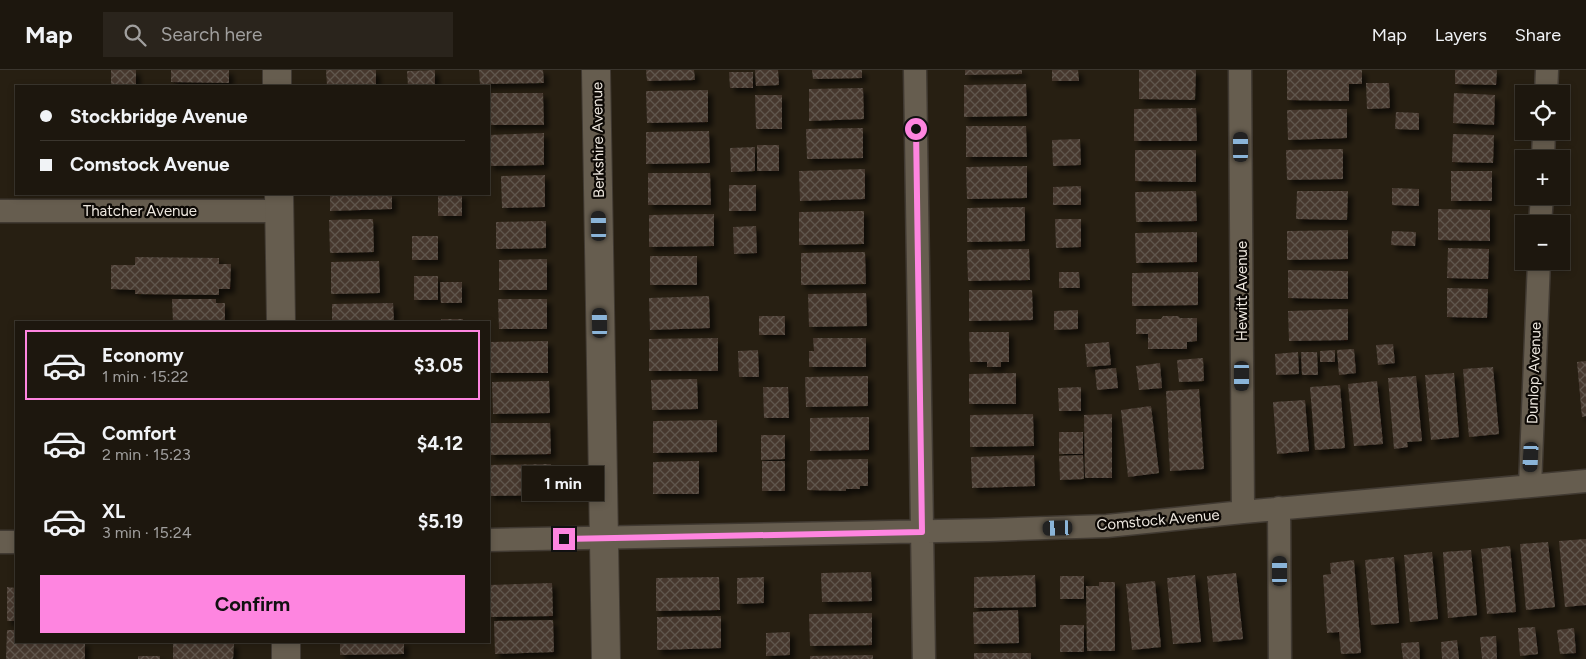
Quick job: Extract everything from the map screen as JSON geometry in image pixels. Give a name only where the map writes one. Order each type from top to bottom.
[{"type":"street","points":[[277,70],[277,85]]},
{"type":"street","name":"Berkshire Avenue","points":[[596,70],[606,659]]},
{"type":"street","points":[[914,70],[924,659]]},
{"type":"street","name":"Hewitt Avenue","points":[[1240,70],[1243,512]]},
{"type":"street","points":[[1546,85],[1547,70]]},
{"type":"street","points":[[279,203],[281,321]]},
{"type":"street","name":"Thatcher Avenue","points":[[0,211],[279,203]]},
{"type":"street","name":"Dunlop Avenue","points":[[1530,486],[1539,270]]},
{"type":"street","name":"Comstock Avenue","points":[[490,540],[922,532],[1107,526],[1279,508],[1586,481]]},
{"type":"street","points":[[1279,508],[1280,659]]},
{"type":"street","points":[[0,542],[15,542]]},
{"type":"street","points":[[286,643],[286,659]]},
{"type":"building","points":[[111,70],[136,70],[136,85],[111,85]]},
{"type":"building","points":[[171,70],[229,70],[229,83],[171,82]]},
{"type":"building","points":[[326,70],[376,70],[376,85],[327,85]]},
{"type":"building","points":[[435,70],[435,85],[408,85],[407,71]]},
{"type":"building","points":[[479,70],[543,70],[544,83],[480,84]]},
{"type":"building","points":[[646,70],[694,70],[695,80],[647,81]]},
{"type":"building","points":[[755,70],[778,70],[779,85],[756,86]]},
{"type":"building","points":[[812,70],[862,70],[862,78],[813,79]]},
{"type":"building","points":[[965,70],[1022,70],[1022,74],[965,75]]},
{"type":"building","points":[[1052,70],[1078,70],[1079,81],[1052,81]]},
{"type":"building","points":[[1139,70],[1196,70],[1195,100],[1139,99]]},
{"type":"building","points":[[1287,70],[1362,70],[1362,84],[1349,84],[1349,101],[1287,100]]},
{"type":"building","points":[[1455,70],[1497,70],[1496,85],[1455,84]]},
{"type":"building","points":[[729,72],[753,72],[753,88],[730,88]]},
{"type":"building","points":[[1366,83],[1389,83],[1390,108],[1367,109]]},
{"type":"building","points":[[1026,84],[1027,116],[964,117],[964,85]]},
{"type":"building","points":[[863,88],[864,119],[809,121],[809,89]]},
{"type":"building","points":[[708,90],[708,122],[647,123],[646,91]]},
{"type":"building","points":[[490,93],[543,93],[544,125],[490,125]]},
{"type":"building","points":[[1454,93],[1495,95],[1494,125],[1453,123]]},
{"type":"building","points":[[755,95],[782,95],[782,129],[756,129]]},
{"type":"building","points":[[1196,108],[1197,141],[1134,141],[1134,109]]},
{"type":"building","points":[[1347,109],[1347,138],[1288,140],[1287,110]]},
{"type":"building","points":[[1396,112],[1419,113],[1419,130],[1395,129]]},
{"type":"building","points":[[966,126],[1026,126],[1027,157],[966,157]]},
{"type":"building","points":[[863,128],[863,158],[807,159],[806,129]]},
{"type":"building","points":[[709,131],[710,163],[646,164],[646,132]]},
{"type":"building","points":[[544,133],[544,165],[490,166],[490,135]]},
{"type":"building","points":[[1453,134],[1494,135],[1493,163],[1452,162]]},
{"type":"building","points":[[1080,139],[1081,165],[1053,166],[1052,140]]},
{"type":"building","points":[[757,145],[779,145],[779,171],[757,171]]},
{"type":"building","points":[[755,147],[755,171],[731,172],[730,148]]},
{"type":"building","points":[[1343,149],[1343,179],[1287,180],[1286,150]]},
{"type":"building","points":[[1135,150],[1196,150],[1196,182],[1135,181]]},
{"type":"building","points":[[1027,166],[1027,198],[967,199],[966,167]]},
{"type":"building","points":[[865,169],[865,199],[800,201],[799,171]]},
{"type":"building","points":[[1451,171],[1492,171],[1492,201],[1451,201]]},
{"type":"building","points":[[648,173],[710,173],[711,205],[648,205]]},
{"type":"building","points":[[545,175],[545,207],[502,208],[501,176]]},
{"type":"building","points":[[729,185],[756,185],[756,211],[729,211]]},
{"type":"building","points":[[1081,186],[1081,205],[1053,205],[1053,187]]},
{"type":"building","points":[[1392,188],[1419,189],[1419,206],[1392,205]]},
{"type":"building","points":[[1196,191],[1197,221],[1136,222],[1135,192]]},
{"type":"building","points":[[1297,191],[1348,191],[1347,220],[1296,219]]},
{"type":"building","points":[[330,195],[392,195],[392,209],[330,211]]},
{"type":"building","points":[[438,195],[462,195],[462,216],[438,216]]},
{"type":"building","points":[[1025,207],[1025,241],[967,242],[967,208]]},
{"type":"building","points":[[1438,209],[1490,210],[1490,241],[1438,240]]},
{"type":"building","points":[[864,211],[864,244],[799,245],[799,212]]},
{"type":"building","points":[[714,214],[714,246],[649,247],[649,215]]},
{"type":"building","points":[[373,219],[374,252],[330,253],[329,220]]},
{"type":"building","points":[[1055,219],[1081,219],[1081,247],[1056,248]]},
{"type":"building","points":[[546,221],[546,248],[496,249],[496,222]]},
{"type":"building","points":[[756,226],[757,253],[734,254],[733,227]]},
{"type":"building","points":[[1348,230],[1348,259],[1287,260],[1287,231]]},
{"type":"building","points":[[1392,231],[1416,232],[1415,246],[1391,245]]},
{"type":"building","points":[[1197,232],[1197,262],[1136,263],[1135,233]]},
{"type":"building","points":[[412,236],[438,236],[438,260],[412,260]]},
{"type":"building","points":[[1448,248],[1489,249],[1488,279],[1447,278]]},
{"type":"building","points":[[1029,249],[1030,280],[968,281],[967,250]]},
{"type":"building","points":[[865,252],[866,284],[801,285],[801,253]]},
{"type":"building","points":[[650,256],[697,256],[697,285],[650,285]]},
{"type":"building","points":[[135,257],[219,258],[219,264],[231,264],[230,289],[219,289],[219,295],[135,294],[135,290],[111,289],[111,265],[135,265]]},
{"type":"building","points":[[547,259],[547,290],[499,290],[499,260]]},
{"type":"building","points":[[379,261],[380,293],[331,294],[331,262]]},
{"type":"building","points":[[1288,270],[1348,271],[1348,299],[1288,298]]},
{"type":"building","points":[[1059,272],[1079,272],[1080,288],[1059,288]]},
{"type":"building","points":[[1198,272],[1198,305],[1132,306],[1132,273]]},
{"type":"building","points":[[414,276],[438,276],[438,300],[414,300]]},
{"type":"building","points":[[440,282],[462,282],[462,303],[441,303]]},
{"type":"building","points":[[1447,288],[1488,289],[1487,318],[1447,317]]},
{"type":"building","points":[[969,290],[1032,290],[1033,320],[969,321]]},
{"type":"building","points":[[866,293],[867,326],[809,327],[808,294]]},
{"type":"building","points":[[709,296],[710,328],[650,330],[649,298]]},
{"type":"building","points":[[172,299],[216,299],[216,303],[225,303],[225,321],[173,321]]},
{"type":"building","points":[[498,299],[547,299],[547,329],[499,329]]},
{"type":"building","points":[[393,303],[394,321],[332,321],[332,304]]},
{"type":"building","points":[[1348,309],[1348,340],[1289,341],[1288,311]]},
{"type":"building","points":[[1078,310],[1078,329],[1054,330],[1054,311]]},
{"type":"building","points":[[759,316],[785,316],[785,335],[759,335]]},
{"type":"building","points":[[1163,316],[1197,318],[1197,341],[1187,342],[1187,349],[1148,349],[1148,334],[1136,334],[1136,319],[1161,319]]},
{"type":"building","points":[[441,319],[463,319],[463,321],[441,321]]},
{"type":"building","points":[[969,332],[1009,332],[1009,362],[1001,362],[1001,367],[987,367],[987,362],[970,362]]},
{"type":"building","points":[[718,338],[718,371],[649,371],[649,339]]},
{"type":"building","points":[[813,338],[866,338],[866,367],[809,367],[809,351],[814,351]]},
{"type":"building","points":[[548,341],[548,373],[490,373],[490,342]]},
{"type":"building","points":[[1109,342],[1111,365],[1087,367],[1085,344]]},
{"type":"building","points":[[1393,344],[1395,363],[1378,365],[1376,345]]},
{"type":"building","points":[[1354,349],[1356,373],[1339,375],[1337,350]]},
{"type":"building","points":[[758,350],[759,377],[739,377],[738,351]]},
{"type":"building","points":[[1335,350],[1335,362],[1320,362],[1320,351]]},
{"type":"building","points":[[1298,352],[1299,374],[1276,375],[1275,354]]},
{"type":"building","points":[[1301,352],[1317,352],[1318,375],[1302,375]]},
{"type":"building","points":[[1203,358],[1204,381],[1179,382],[1177,360]]},
{"type":"building","points":[[1586,361],[1586,416],[1582,417],[1577,362]]},
{"type":"building","points":[[1160,363],[1162,388],[1139,390],[1136,366]]},
{"type":"building","points":[[1493,367],[1499,434],[1469,437],[1463,369]]},
{"type":"building","points":[[1116,368],[1118,388],[1097,390],[1095,370]]},
{"type":"building","points":[[1016,373],[1016,404],[969,404],[969,374]]},
{"type":"building","points":[[1454,373],[1459,437],[1431,440],[1425,375]]},
{"type":"building","points":[[868,376],[868,406],[806,407],[805,377]]},
{"type":"building","points":[[1416,376],[1422,441],[1407,442],[1408,447],[1394,449],[1388,378]]},
{"type":"building","points":[[697,379],[698,409],[652,410],[651,380]]},
{"type":"building","points":[[549,381],[550,413],[493,414],[492,382]]},
{"type":"building","points":[[1377,381],[1383,444],[1354,446],[1348,384]]},
{"type":"building","points":[[1340,385],[1345,448],[1315,450],[1310,387]]},
{"type":"building","points":[[763,387],[788,387],[789,418],[764,418]]},
{"type":"building","points":[[1081,387],[1081,411],[1059,411],[1058,388]]},
{"type":"building","points":[[1199,389],[1204,469],[1170,471],[1166,391]]},
{"type":"building","points":[[1305,400],[1309,451],[1277,454],[1273,402]]},
{"type":"building","points":[[1151,406],[1159,473],[1128,477],[1121,410]]},
{"type":"building","points":[[1033,414],[1034,446],[970,447],[970,415]]},
{"type":"building","points":[[1112,414],[1112,478],[1085,478],[1084,415]]},
{"type":"building","points":[[869,417],[869,450],[810,451],[810,418]]},
{"type":"building","points":[[717,420],[717,452],[653,453],[653,421]]},
{"type":"building","points":[[490,423],[550,423],[551,454],[490,455]]},
{"type":"building","points":[[1059,432],[1083,432],[1083,454],[1059,454]]},
{"type":"building","points":[[761,435],[785,435],[785,459],[761,460]]},
{"type":"building","points":[[1034,455],[1035,486],[972,488],[971,457]]},
{"type":"building","points":[[1083,455],[1084,479],[1060,480],[1059,456]]},
{"type":"building","points":[[868,459],[868,486],[860,486],[860,489],[846,489],[846,491],[807,490],[807,460]]},
{"type":"building","points":[[699,461],[699,494],[653,494],[653,462]]},
{"type":"building","points":[[762,461],[785,461],[785,491],[762,491]]},
{"type":"building","points":[[551,464],[551,495],[490,496],[490,465]]},
{"type":"building","points":[[1586,539],[1586,605],[1565,607],[1559,541]]},
{"type":"building","points":[[1548,542],[1555,607],[1526,610],[1520,544]]},
{"type":"building","points":[[1510,546],[1516,612],[1487,614],[1481,549]]},
{"type":"building","points":[[1471,550],[1477,615],[1448,618],[1443,552]]},
{"type":"building","points":[[1432,552],[1438,619],[1410,622],[1404,555]]},
{"type":"building","points":[[1394,557],[1399,623],[1371,625],[1365,560]]},
{"type":"building","points":[[1354,560],[1361,653],[1341,654],[1339,632],[1327,633],[1323,575],[1331,574],[1330,563]]},
{"type":"building","points":[[871,572],[872,601],[822,602],[821,573]]},
{"type":"building","points":[[1236,573],[1243,639],[1213,642],[1207,576]]},
{"type":"building","points":[[1035,575],[1036,607],[974,608],[974,577]]},
{"type":"building","points":[[1195,575],[1201,642],[1173,644],[1167,578]]},
{"type":"building","points":[[1060,576],[1084,576],[1084,599],[1060,599]]},
{"type":"building","points":[[719,577],[720,610],[656,611],[656,578]]},
{"type":"building","points":[[764,577],[764,603],[737,604],[737,578]]},
{"type":"building","points":[[1155,581],[1161,647],[1132,650],[1126,584]]},
{"type":"building","points":[[1099,582],[1115,582],[1115,651],[1087,651],[1086,586],[1099,586]]},
{"type":"building","points":[[552,583],[553,616],[490,617],[490,585]]},
{"type":"building","points":[[7,587],[15,588],[15,621],[7,621]]},
{"type":"building","points":[[1018,610],[1019,643],[974,644],[973,612]]},
{"type":"building","points":[[872,613],[872,645],[810,646],[809,614]]},
{"type":"building","points":[[721,616],[721,648],[657,650],[657,617]]},
{"type":"building","points":[[553,620],[554,652],[495,654],[494,621]]},
{"type":"building","points":[[1060,625],[1084,625],[1084,652],[1060,652]]},
{"type":"building","points":[[1535,627],[1538,654],[1520,656],[1518,628]]},
{"type":"building","points":[[1574,628],[1576,653],[1560,654],[1557,630]]},
{"type":"building","points":[[7,630],[15,630],[15,643],[85,643],[85,659],[6,659]]},
{"type":"building","points":[[790,632],[790,655],[766,656],[766,633]]},
{"type":"building","points":[[1496,636],[1497,659],[1482,659],[1480,637]]},
{"type":"building","points":[[1457,640],[1459,659],[1442,659],[1441,642]]},
{"type":"building","points":[[1419,642],[1420,659],[1403,659],[1401,643]]},
{"type":"building","points":[[173,643],[234,644],[233,659],[173,659]]},
{"type":"building","points":[[340,643],[404,643],[404,654],[340,655]]},
{"type":"building","points":[[974,653],[1031,653],[1031,659],[974,659]]},
{"type":"building","points":[[873,655],[873,659],[810,659],[810,656]]},
{"type":"building","points":[[138,656],[160,656],[160,659],[138,659]]},
{"type":"route","points":[[564,539],[922,532],[916,129]]}]
